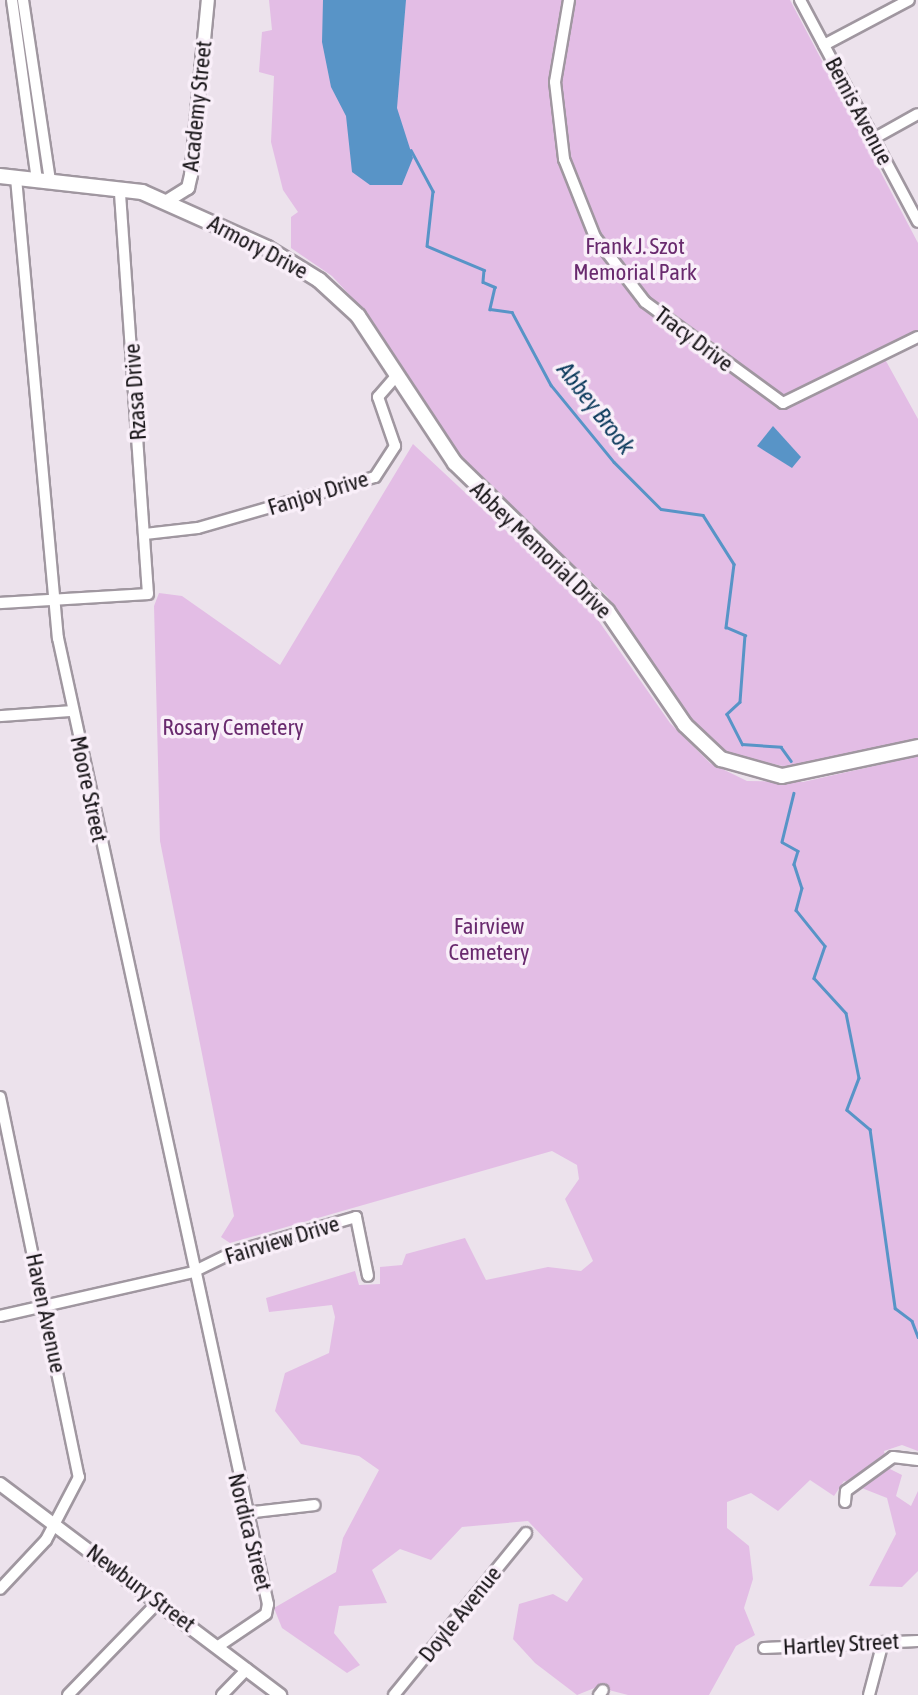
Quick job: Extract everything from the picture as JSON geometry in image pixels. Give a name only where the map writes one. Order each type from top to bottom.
[{"type":"main road","name":"Armory Drive","points":[[0,176],[120,190],[167,201],[319,280],[358,316],[396,376]]},
{"type":"main road","name":"Abbey Memorial Drive","points":[[396,376],[455,463],[607,611],[675,712],[714,755],[782,776],[918,747]]},
{"type":"street","points":[[12,0],[43,181]]},
{"type":"street","points":[[23,0],[43,181]]},
{"type":"street","name":"Academy Street","points":[[167,201],[188,188],[191,174],[208,0]]},
{"type":"street","name":"Tracy Drive","points":[[569,0],[555,82],[559,140],[586,220],[629,284],[663,318],[778,402],[797,400],[918,337]]},
{"type":"street","name":"Bemis Avenue","points":[[800,0],[918,222]]},
{"type":"street","points":[[824,45],[909,0]]},
{"type":"street","points":[[873,139],[918,114]]},
{"type":"street","name":"Moore Street","points":[[16,178],[51,601],[72,711],[220,1391]]},
{"type":"street","name":"Rzasa Drive","points":[[51,601],[148,594],[120,190]]},
{"type":"street","name":"Fanjoy Drive","points":[[145,534],[198,528],[374,477],[394,446],[378,397],[396,376]]},
{"type":"street","points":[[0,603],[51,601]]},
{"type":"street","points":[[0,716],[72,711]]},
{"type":"street","name":"Haven Avenue","points":[[0,1097],[79,1477],[56,1523],[0,1589]]},
{"type":"street","name":"Fairview Drive","points":[[193,1272],[234,1252],[356,1217],[368,1276]]},
{"type":"street","points":[[0,1316],[46,1308],[193,1272]]},
{"type":"street","name":"Nordica Street","points":[[217,1647],[266,1614],[220,1391]]},
{"type":"street","points":[[845,1502],[846,1491],[874,1468],[893,1457],[918,1460]]},
{"type":"street","name":"Newbury Street","points":[[0,1484],[56,1523],[280,1695]]},
{"type":"street","points":[[246,1513],[315,1505]]},
{"type":"street","name":"Doyle Avenue","points":[[394,1695],[526,1533]]},
{"type":"street","points":[[68,1695],[159,1601]]},
{"type":"street","name":"Hartley Street","points":[[764,1647],[918,1641]]},
{"type":"street","points":[[869,1695],[883,1643]]},
{"type":"street","points":[[222,1695],[247,1669]]},
{"type":"green space","name":"Frank J. Szot Memorial Park","points":[[269,0],[790,0],[918,243],[918,332],[881,352],[918,419],[918,740],[787,767],[729,754],[703,736],[607,596],[489,490],[433,421],[367,314],[332,276],[291,248],[291,217],[298,212],[283,190],[271,142],[274,76],[259,72],[262,32],[272,30]]},
{"type":"green space","points":[[413,444],[591,610],[670,723],[710,763],[747,781],[803,782],[918,756],[918,1451],[902,1445],[884,1451],[888,1468],[902,1475],[896,1496],[911,1506],[918,1491],[918,1571],[902,1587],[869,1586],[896,1534],[887,1498],[844,1481],[834,1496],[810,1480],[778,1511],[751,1493],[727,1502],[727,1528],[749,1546],[753,1579],[744,1608],[755,1635],[736,1646],[709,1695],[628,1695],[597,1687],[577,1695],[535,1663],[513,1639],[519,1604],[553,1594],[567,1602],[583,1579],[528,1521],[462,1527],[431,1560],[400,1549],[372,1570],[387,1603],[339,1606],[334,1633],[360,1665],[347,1673],[282,1628],[274,1608],[336,1572],[343,1538],[379,1470],[359,1456],[301,1444],[275,1411],[285,1373],[329,1353],[335,1317],[332,1305],[269,1312],[266,1298],[355,1271],[359,1285],[380,1284],[380,1267],[402,1265],[406,1254],[465,1238],[486,1280],[548,1267],[581,1271],[593,1261],[565,1199],[579,1179],[577,1165],[552,1151],[230,1243],[221,1237],[234,1216],[160,841],[154,606],[159,593],[182,596],[280,665]]},
{"type":"water","points":[[323,0],[406,0],[397,108],[413,158],[402,185],[370,185],[352,172],[346,116],[331,87],[322,42]]},
{"type":"water","points":[[773,426],[801,457],[792,468],[757,446]]},
{"type":"waterway","name":"Abbey Brook","points":[[411,150],[433,191],[427,246],[484,270],[483,282],[495,287],[490,309],[512,312],[551,385],[614,462],[661,509],[703,515],[734,564],[726,627],[745,635],[740,702],[727,714],[742,744],[781,747],[791,761]]},
{"type":"waterway","name":"Abbey Brook","points":[[794,793],[782,842],[798,851],[794,864],[802,888],[796,910],[825,946],[814,978],[846,1013],[859,1078],[847,1110],[870,1129],[895,1308],[912,1321],[918,1337]]},
{"type":"park label","name":"Rosary Cemetery","points":[[233,727]]},
{"type":"park label","name":"Fairview Cemetery","points":[[489,939]]}]
